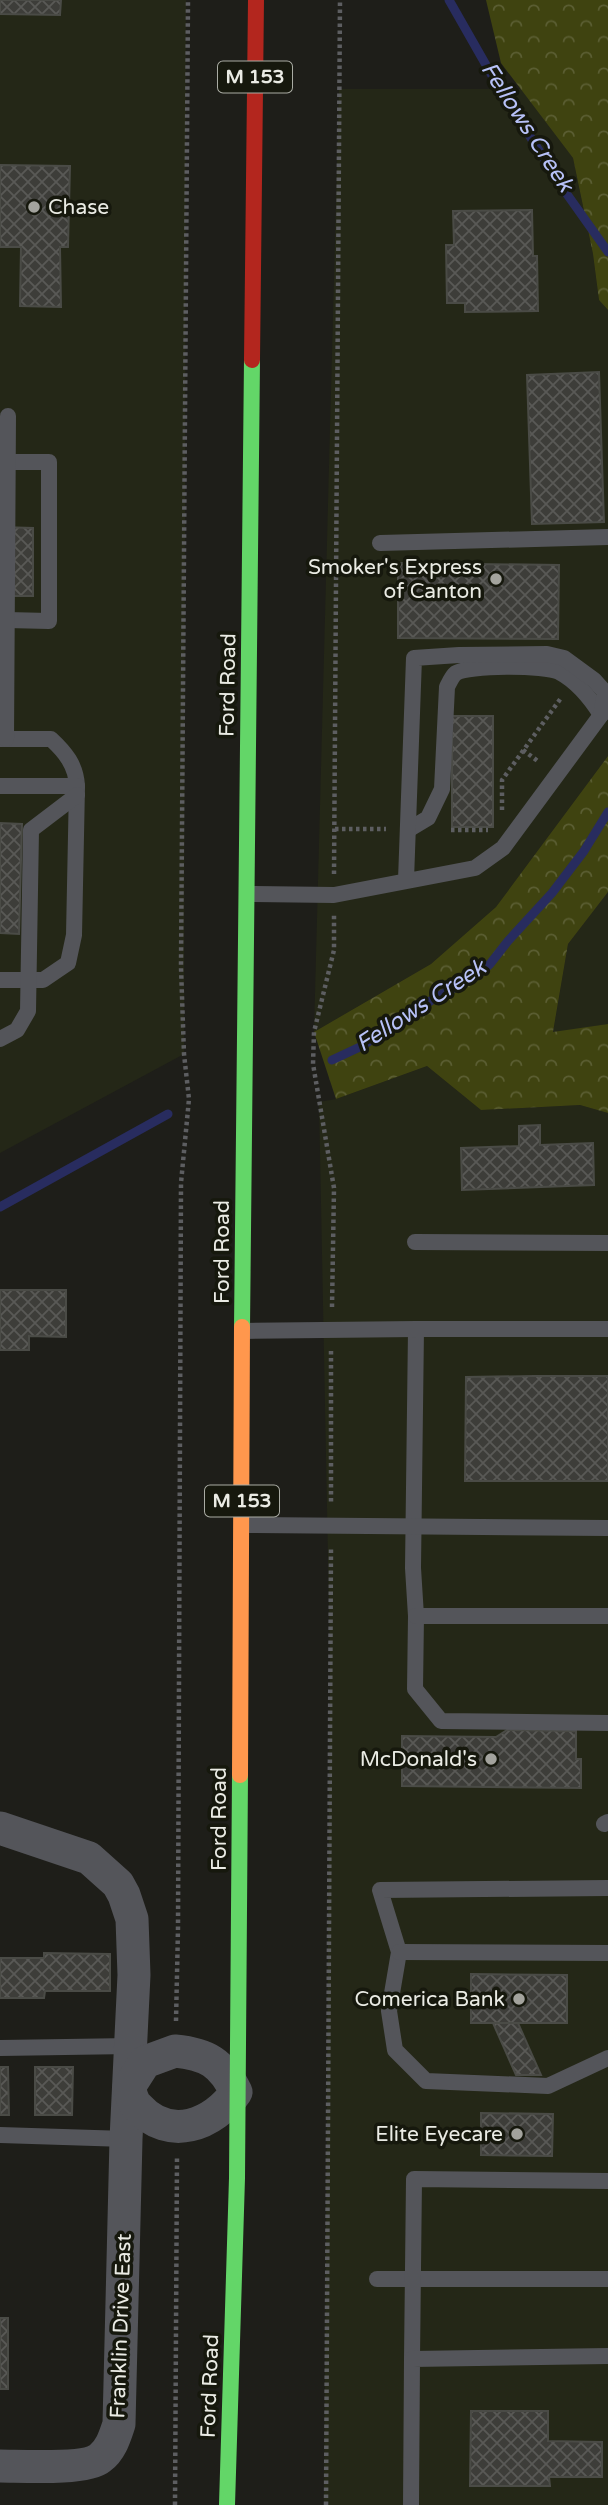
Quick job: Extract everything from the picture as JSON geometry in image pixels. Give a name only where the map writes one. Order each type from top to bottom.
[{"type":"main road","name":"Ford Road","points":[[227,2505],[237,2178],[256,0]]},
{"type":"street","name":"Franklin Drive East","points":[[0,1828],[89,1858],[111,1877],[124,1895],[132,1919],[134,1975],[126,2138],[119,2424],[115,2438],[99,2460],[83,2465],[0,2466]]},
{"type":"street","points":[[175,2051],[195,2053],[213,2061],[228,2074],[236,2092],[226,2107],[212,2118],[195,2125],[177,2126],[155,2120],[136,2106],[129,2087],[145,2062],[175,2051]]},
{"type":"lane","points":[[0,980],[43,980],[68,963],[74,935],[77,790],[77,778],[67,754],[51,739],[3,739],[7,620],[8,416]]},
{"type":"lane","points":[[7,462],[49,462],[49,621],[7,620]]},
{"type":"lane","points":[[380,543],[608,537]]},
{"type":"lane","points":[[247,894],[334,895],[475,868],[503,848],[601,715],[606,692],[564,658],[547,654],[414,658],[399,830],[406,880]]},
{"type":"lane","points":[[399,830],[428,818],[442,789],[447,687],[456,673],[468,668],[547,668],[559,672],[592,700],[601,715]]},
{"type":"lane","points":[[0,786],[77,790]]},
{"type":"lane","points":[[0,1039],[17,1030],[28,1011],[31,830],[77,790]]},
{"type":"lane","points":[[415,1242],[608,1243]]},
{"type":"lane","points":[[416,1329],[413,1568],[416,1616],[415,1689],[441,1721],[608,1723]]},
{"type":"lane","points":[[243,1331],[608,1329]]},
{"type":"lane","points":[[242,1525],[608,1528]]},
{"type":"lane","points":[[416,1616],[608,1616]]},
{"type":"lane","points":[[608,1888],[380,1890],[399,1952],[389,2011],[395,2050],[426,2081],[548,2086],[608,2058]]},
{"type":"lane","points":[[399,1952],[608,1953]]},
{"type":"lane","points":[[0,2048],[131,2046]]},
{"type":"lane","points":[[0,2135],[126,2138]]},
{"type":"lane","points":[[411,2505],[414,2179],[608,2181]]},
{"type":"lane","points":[[377,2279],[608,2279]]},
{"type":"lane","points":[[412,2359],[608,2356]]},
{"type":"path","points":[[175,2051],[178,1928],[181,1183],[189,1099],[184,1054],[181,967],[188,0]]},
{"type":"path","points":[[334,863],[340,0]]},
{"type":"path","points":[[502,821],[502,780],[572,683]]},
{"type":"path","points":[[523,750],[545,766]]},
{"type":"path","points":[[335,829],[399,830]]},
{"type":"path","points":[[451,830],[495,830]]},
{"type":"path","points":[[325,1139],[313,1064],[314,1032],[334,950],[334,917]]},
{"type":"path","points":[[326,2505],[331,1550]]},
{"type":"path","points":[[175,2505],[177,2126]]},
{"type":"shaded area","points":[[0,0],[186,0],[184,1054],[0,1153]]},
{"type":"shaded area","points":[[339,89],[521,89],[573,158],[593,254],[599,300],[608,310],[608,756],[496,907],[431,964],[314,1032]]},
{"type":"shaded area","points":[[608,892],[608,1024],[553,1033],[568,944]]},
{"type":"shaded area","points":[[427,1066],[481,1110],[580,1105],[608,1113],[608,2505],[324,2505],[330,1660],[319,1102],[336,1099]]},
{"type":"green space","points":[[486,0],[608,0],[608,310],[599,300],[593,254],[573,158],[501,63]]},
{"type":"green space","points":[[608,756],[608,892],[568,944],[553,1032],[608,1024],[608,1113],[580,1105],[481,1110],[427,1066],[336,1099],[314,1032],[431,964],[496,907]]},
{"type":"building","points":[[0,0],[61,0],[60,15],[0,14]]},
{"type":"building","name":"Chase","points":[[0,165],[70,166],[68,247],[60,247],[61,307],[20,306],[21,247],[0,247]]},
{"type":"building","points":[[532,210],[533,256],[537,256],[538,311],[465,312],[465,303],[447,303],[446,245],[454,245],[453,211]]},
{"type":"building","points":[[599,372],[604,522],[532,524],[527,375]]},
{"type":"building","points":[[0,527],[33,528],[33,596],[0,596]]},
{"type":"building","points":[[398,563],[559,565],[558,639],[398,638]]},
{"type":"building","points":[[452,716],[493,716],[493,827],[452,827]]},
{"type":"building","points":[[0,823],[22,824],[19,934],[0,933]]},
{"type":"building","points":[[540,1125],[540,1145],[593,1143],[594,1185],[462,1190],[461,1148],[519,1146],[519,1126]]},
{"type":"building","points":[[0,1290],[66,1290],[66,1337],[29,1336],[29,1350],[0,1350]]},
{"type":"building","points":[[608,1376],[608,1481],[465,1481],[466,1377]]},
{"type":"building","name":"McDonald's","points":[[507,1730],[576,1731],[576,1759],[581,1759],[581,1788],[402,1786],[402,1736],[496,1737]]},
{"type":"building","points":[[44,1953],[110,1954],[110,1991],[45,1991],[44,1998],[0,1998],[0,1958],[44,1958]]},
{"type":"building","name":"Comerica Bank","points":[[471,1974],[567,1975],[567,2023],[471,2023]]},
{"type":"building","points":[[493,2023],[518,2023],[541,2075],[516,2075]]},
{"type":"building","points":[[0,2067],[8,2067],[9,2115],[0,2115]]},
{"type":"building","points":[[35,2067],[73,2067],[72,2115],[35,2115]]},
{"type":"building","name":"Elite Eyecare","points":[[481,2113],[553,2114],[552,2156],[481,2155]]},
{"type":"building","points":[[0,2318],[8,2318],[8,2389],[0,2389]]},
{"type":"building","points":[[471,2411],[548,2411],[548,2441],[602,2442],[602,2477],[549,2477],[550,2486],[470,2486]]},
{"type":"waterway","name":"Fellows Creek","points":[[449,0],[498,86],[564,190],[608,252]]},
{"type":"waterway","name":"Fellows Creek","points":[[332,1060],[362,1046],[435,998],[476,976],[490,964],[552,893],[584,851],[608,812]]},
{"type":"waterway","name":"Fellows Creek","points":[[0,1207],[168,1114]]},
{"type":"traffic: fast","points":[[242,1327],[252,360]]},
{"type":"traffic: fast","points":[[227,2505],[237,2178],[240,1775]]},
{"type":"traffic: slow","points":[[240,1775],[242,1327]]},
{"type":"traffic: jam","points":[[252,360],[256,0]]},
{"type":"place","name":"Chase","points":[[34,207]]},
{"type":"place","name":"Smoker's Express of Canton","points":[[496,579]]},
{"type":"place","name":"McDonald's","points":[[491,1759]]},
{"type":"place","name":"Comerica Bank","points":[[519,1999]]},
{"type":"place","name":"Elite Eyecare","points":[[517,2134]]}]
